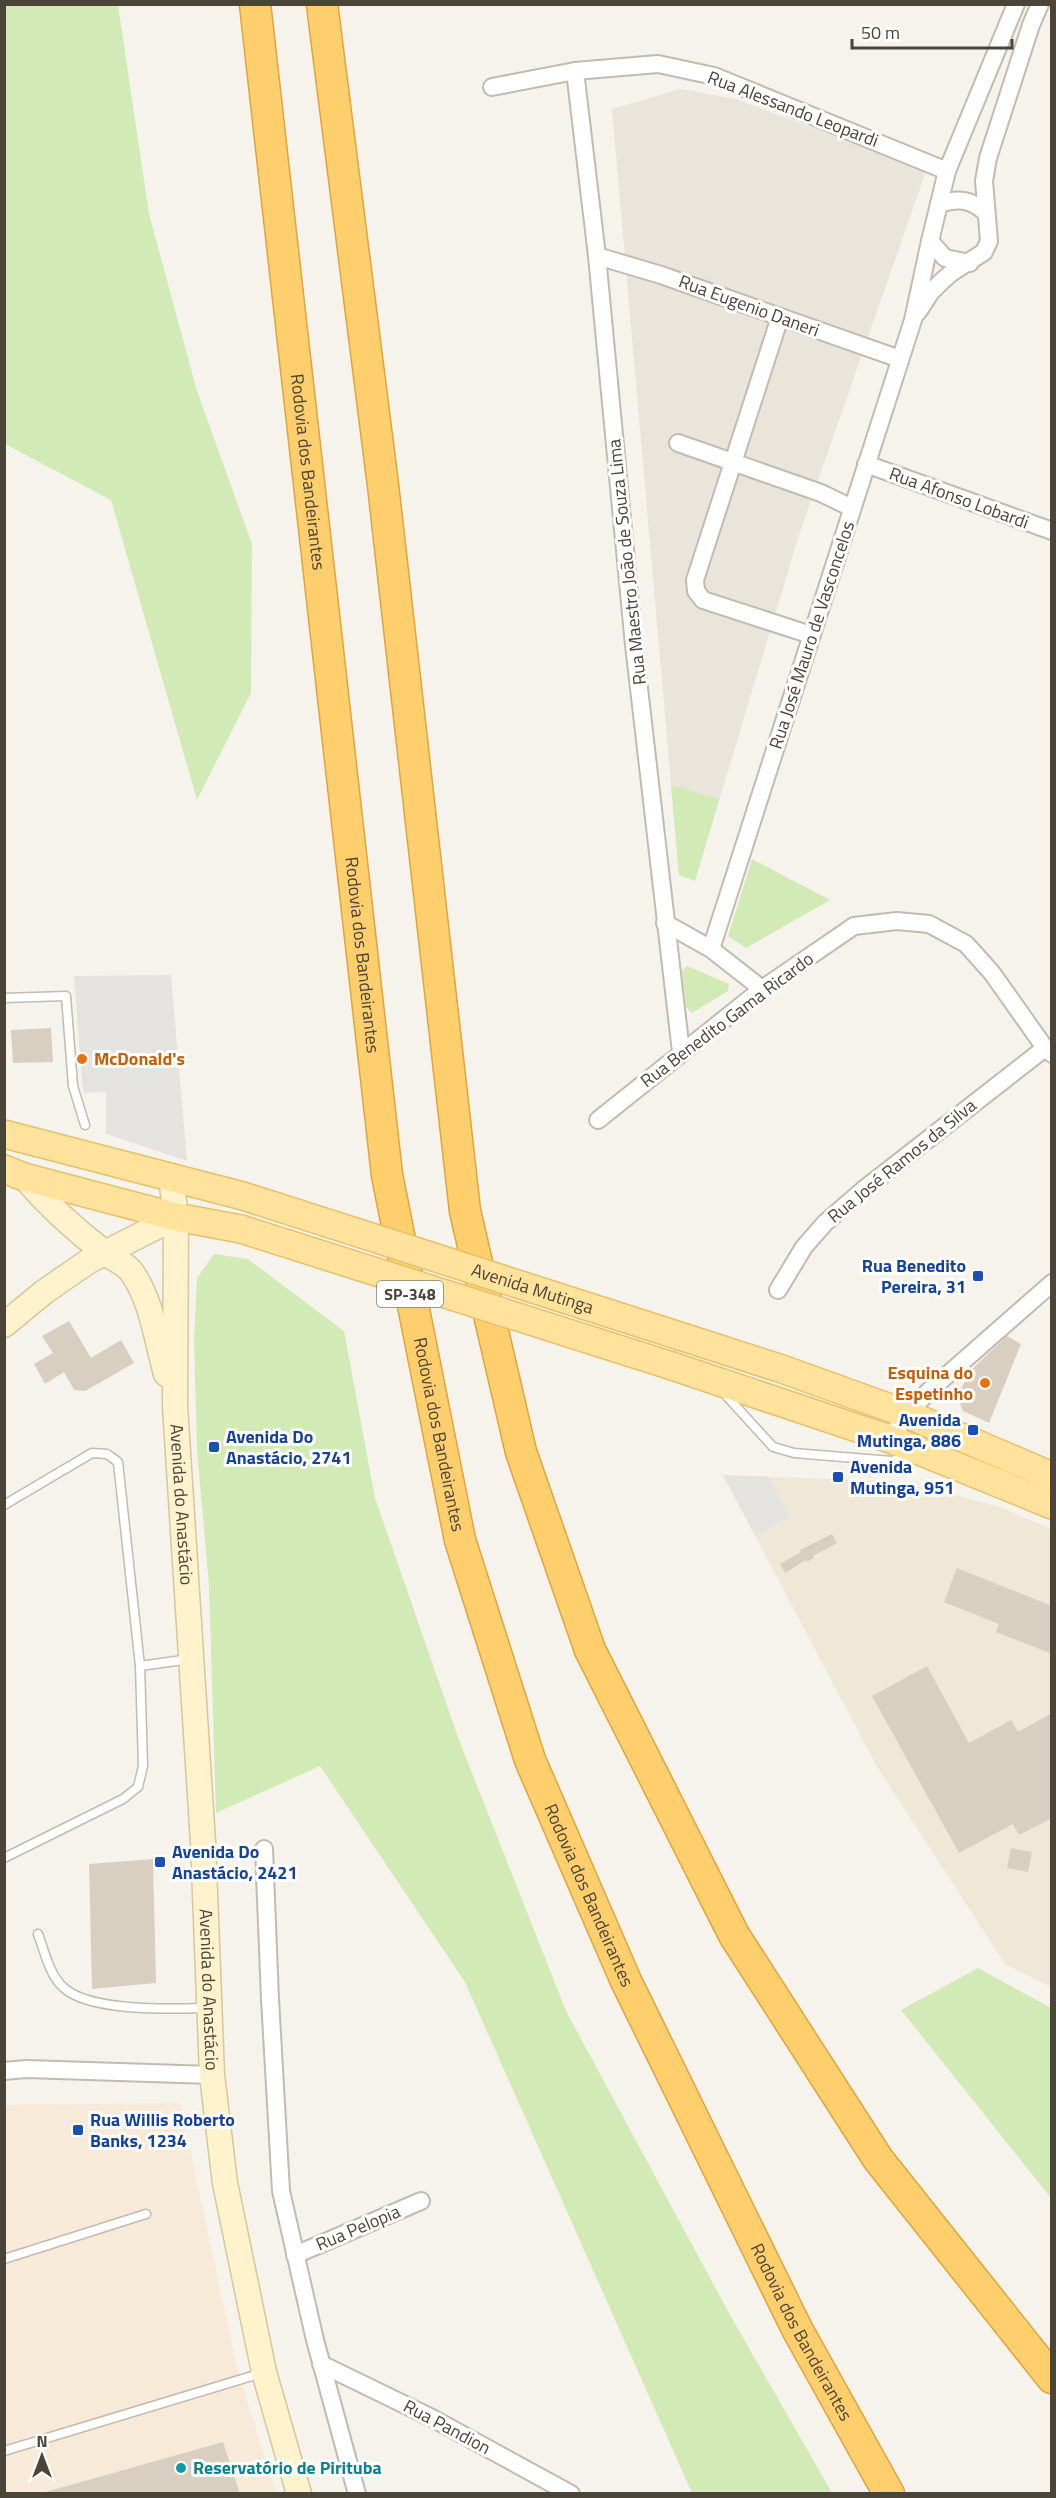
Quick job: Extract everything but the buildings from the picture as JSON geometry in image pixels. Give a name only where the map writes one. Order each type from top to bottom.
[{"type":"highway","name":"Rodovia dos Bandeirantes","points":[[255,4],[387,1175],[460,1540],[530,1760],[627,1981],[797,2329],[889,2493]]},
{"type":"highway","points":[[322,4],[383,485],[465,1211],[521,1452],[590,1650],[734,1935],[878,2159],[1052,2378]]},
{"type":"main road","name":"Avenida Mutinga","points":[[4,1134],[243,1197],[782,1369],[907,1414],[1052,1476]]},
{"type":"main road","points":[[14,1173],[48,1159],[98,1163],[107,1161]]},
{"type":"main road","name":"Avenida Mutinga","points":[[14,1173],[176,1217],[241,1229],[710,1378],[890,1439],[922,1454],[1052,1504]]},
{"type":"main road","name":"Avenida do Anastácio","points":[[14,1173],[104,1252],[131,1271],[138,1282],[152,1318],[175,1406]]},
{"type":"main road","name":"Avenida do Anastácio","points":[[171,1178],[176,1217],[175,1406],[203,1842],[212,2075],[225,2183],[264,2372],[299,2493]]},
{"type":"main road","points":[[4,1325],[44,1292],[104,1252],[176,1217]]},
{"type":"street","name":"Rua José Mauro de Vasconcelos","points":[[711,949],[913,320],[947,171],[1016,4]]},
{"type":"street","name":"Rua José Mauro de Vasconcelos","points":[[913,320],[936,287],[951,273],[984,252],[989,241],[984,181],[988,158],[1031,25],[1040,4]]},
{"type":"street","name":"Rua Alessando Leopardi","points":[[492,87],[575,71],[658,64],[714,76],[947,171]]},
{"type":"street","name":"Rua Maestro João de Souza Lima","points":[[575,71],[597,256],[633,633],[681,1052]]},
{"type":"street","points":[[939,204],[953,199],[965,200],[985,212]]},
{"type":"street","points":[[930,241],[945,258],[970,263]]},
{"type":"street","name":"Rua Eugenio Daneri","points":[[597,256],[661,275],[900,359]]},
{"type":"street","points":[[780,317],[695,580],[696,591],[703,600],[812,635]]},
{"type":"street","points":[[678,443],[821,493],[852,508]]},
{"type":"street","name":"Rua Afonso Lobardi","points":[[866,464],[1052,531]]},
{"type":"street","name":"Rua Benedito Gama Ricardo","points":[[598,1120],[762,989],[854,926],[897,921],[928,924],[966,944],[992,973],[1048,1051]]},
{"type":"street","points":[[665,923],[711,949],[762,989]]},
{"type":"street","name":"Rua José Ramos da Silva","points":[[778,1290],[804,1247],[825,1223],[863,1190],[1048,1051]]},
{"type":"street","points":[[890,1439],[907,1414],[928,1391],[1052,1283]]},
{"type":"street","points":[[264,1849],[281,2191],[321,2364],[357,2493]]},
{"type":"street","points":[[4,2071],[26,2069],[212,2075]]},
{"type":"street","name":"Rua Pelopia","points":[[295,2255],[422,2201]]},
{"type":"street","name":"Rua Pandion","points":[[321,2364],[432,2418],[571,2493]]},
{"type":"lane","points":[[4,998],[66,996],[73,1086],[85,1125]]},
{"type":"lane","points":[[710,1378],[773,1447],[794,1453],[892,1461],[922,1454]]},
{"type":"lane","points":[[4,1505],[92,1453],[107,1454],[118,1462],[140,1666],[143,1766],[138,1787],[123,1799],[4,1858]]},
{"type":"lane","points":[[140,1666],[191,1659]]},
{"type":"lane","points":[[38,1934],[51,1970],[65,1988],[82,1998],[117,2006],[161,2009],[210,2008]]},
{"type":"lane","points":[[4,2259],[146,2214]]},
{"type":"lane","points":[[4,2451],[264,2372]]},
{"type":"shaded area","points":[[680,89],[736,99],[926,171],[799,535],[695,881],[679,875],[612,109]]},
{"type":"shaded area","points":[[171,975],[187,1161],[106,1134],[106,1092],[83,1093],[74,976]]},
{"type":"shaded area","points":[[723,1475],[891,1481],[1000,1507],[1051,1529],[1051,1987],[1005,1964],[876,1765]]},
{"type":"shaded area","points":[[723,1475],[769,1477],[790,1518],[755,1535]]},
{"type":"shaded area","points":[[180,2103],[237,2368],[276,2493],[5,2493],[4,2105]]},
{"type":"green space","points":[[5,4],[118,5],[149,214],[197,391],[252,544],[251,693],[197,800],[111,500],[5,444]]},
{"type":"green space","points":[[671,785],[719,799],[695,881],[679,875]]},
{"type":"green space","points":[[752,859],[830,900],[746,948],[728,936]]},
{"type":"green space","points":[[687,966],[729,984],[728,991],[692,1013],[686,1007],[682,971]]},
{"type":"green space","points":[[214,1254],[248,1259],[344,1331],[375,1498],[459,1740],[566,2011],[730,2315],[832,2493],[692,2493],[465,1982],[320,1766],[216,1813],[209,1585],[197,1450],[194,1340],[197,1278]]},
{"type":"green space","points":[[978,1968],[1051,2008],[1051,2198],[901,2010]]},
{"type":"place","name":"McDonald's","points":[[82,1059]]},
{"type":"place","name":"Rua Benedito Pereira, 31","points":[[978,1276]]},
{"type":"place","name":"Esquina do Espetinho","points":[[985,1383]]},
{"type":"place","name":"Avenida Mutinga, 886","points":[[973,1430]]},
{"type":"place","name":"Avenida Do Anastácio, 2741","points":[[214,1447]]},
{"type":"place","name":"Avenida Mutinga, 951","points":[[838,1477]]},
{"type":"place","name":"Avenida Do Anastácio, 2421","points":[[160,1862]]},
{"type":"place","name":"Rua Willis Roberto Banks, 1234","points":[[78,2130]]},
{"type":"place","name":"Reservatório de Pirituba","points":[[181,2468]]}]
